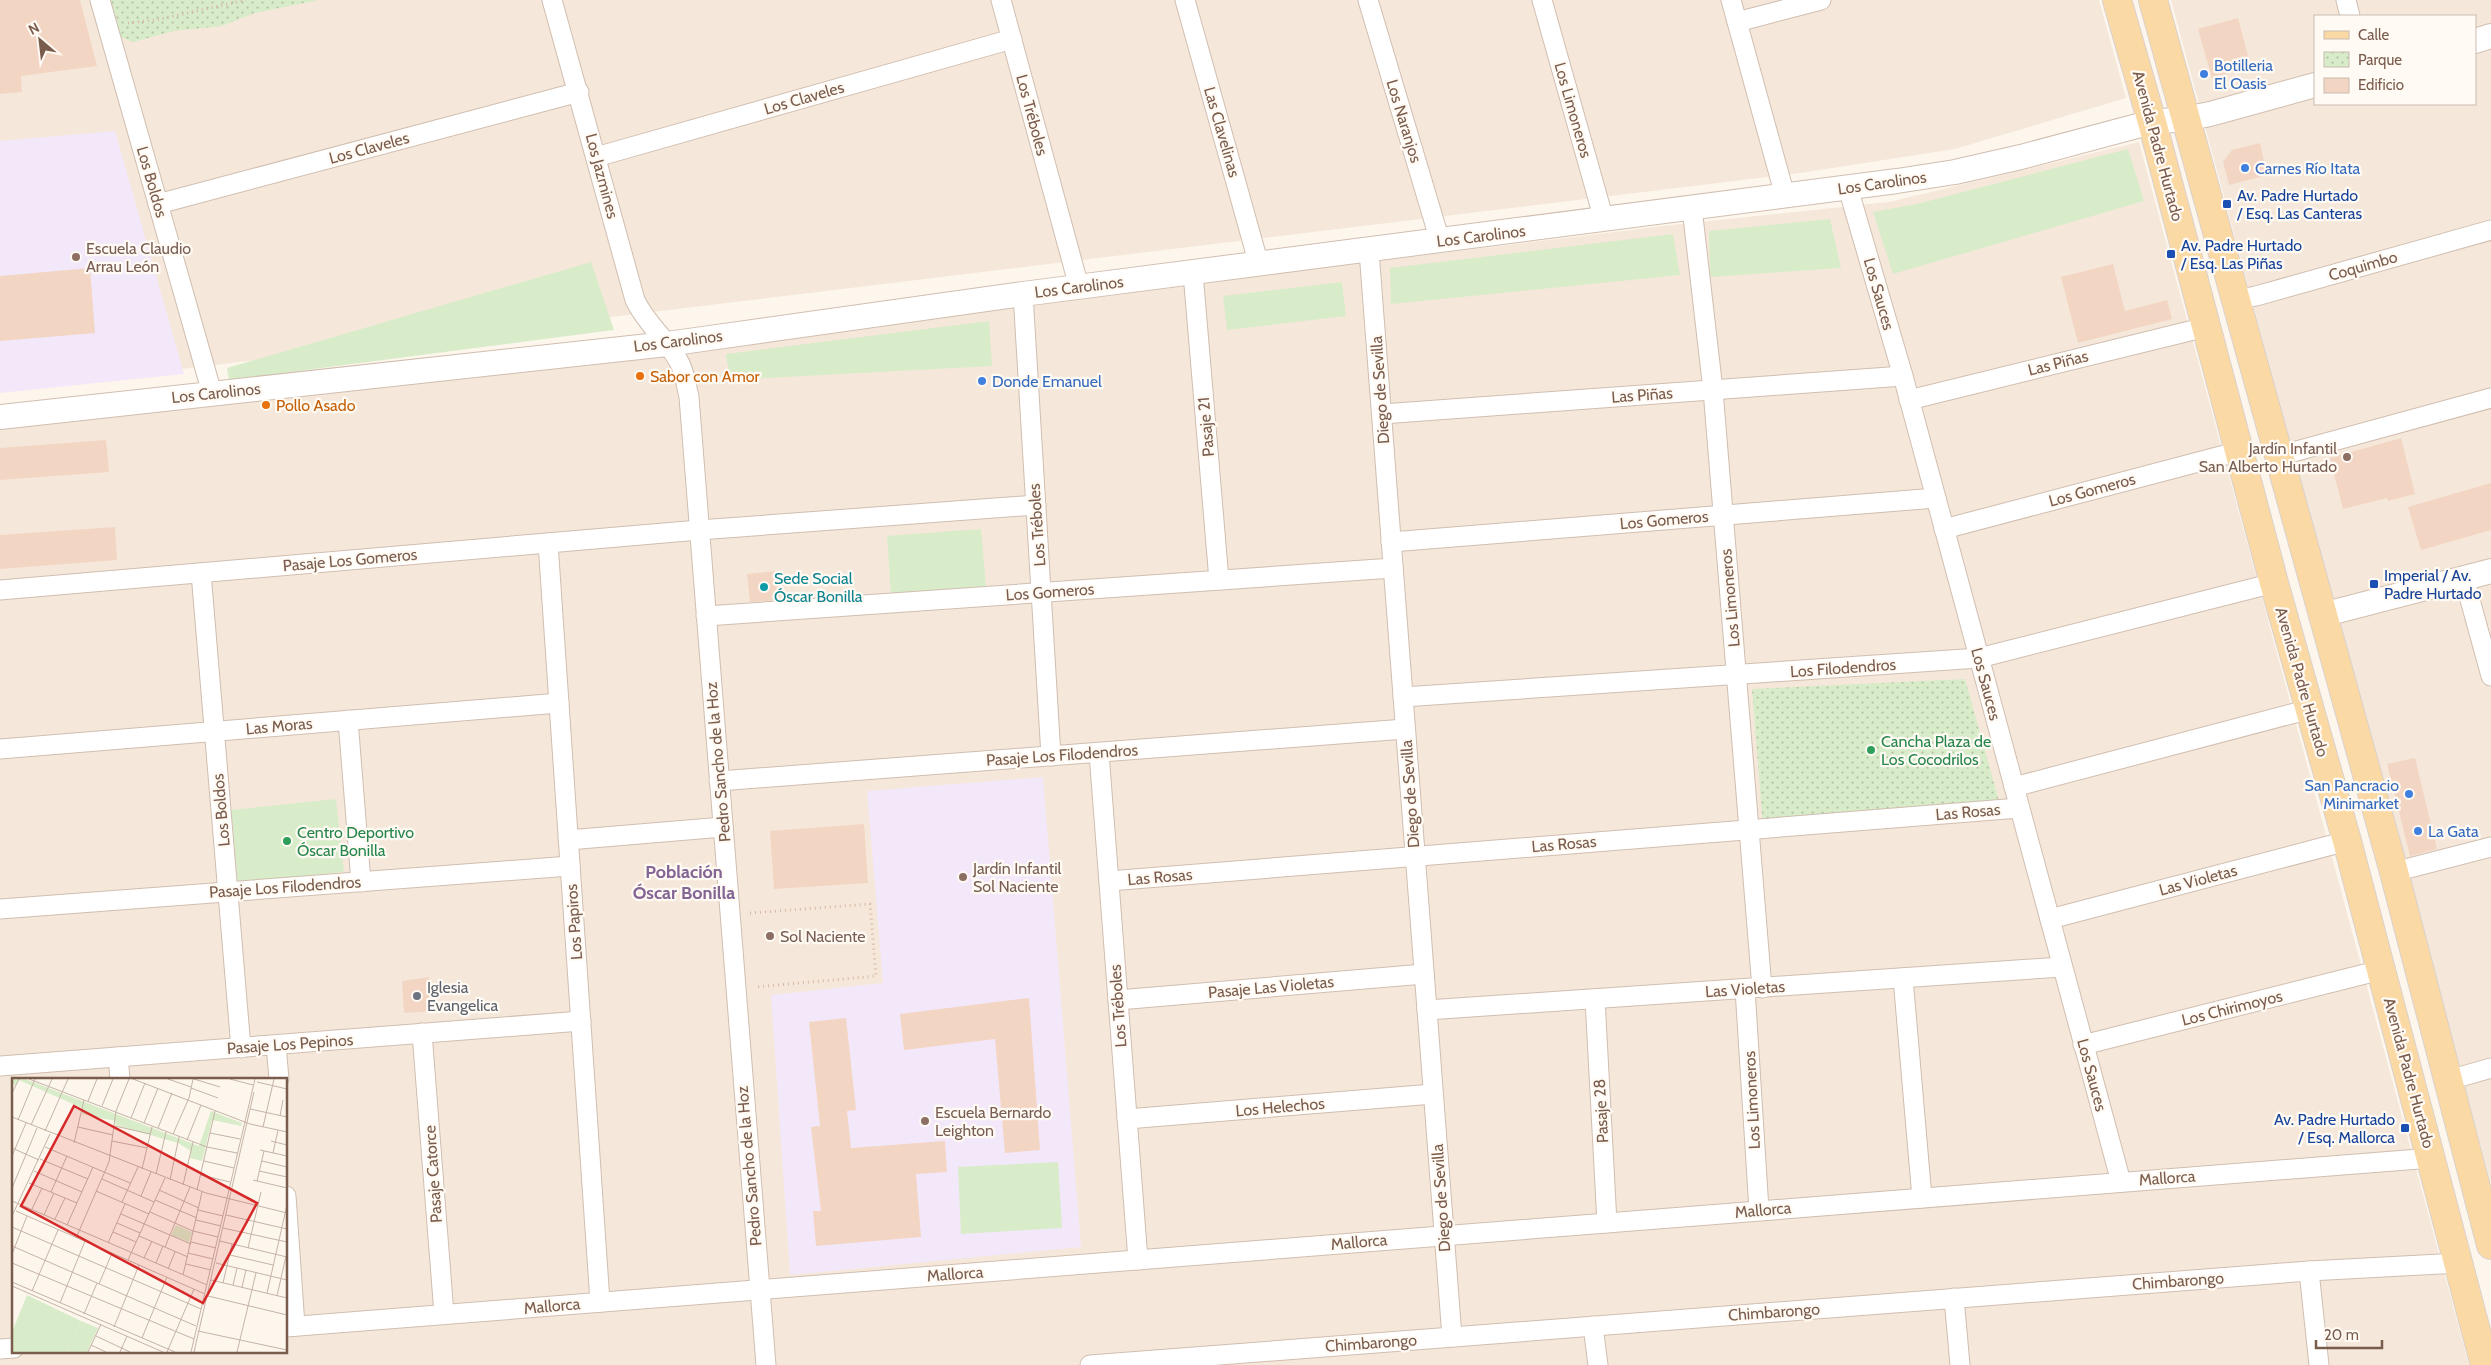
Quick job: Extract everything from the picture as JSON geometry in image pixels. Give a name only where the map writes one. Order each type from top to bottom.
[{"type":"main road","name":"Avenida Padre Hurtado","points":[[2116,0],[2152,122],[2274,583],[2382,970],[2486,1365]]},
{"type":"main road","name":"Avenida Padre Hurtado","points":[[2153,0],[2234,300],[2394,872],[2491,1245]]},
{"type":"street","name":"Los Boldos","points":[[100,0],[212,393]]},
{"type":"street","name":"Los Jazmines","points":[[552,0],[636,300],[644,317],[667,344]]},
{"type":"street","name":"Los Tréboles","points":[[1001,0],[1079,287]]},
{"type":"street","name":"Las Clavelinas","points":[[1184,0],[1259,265]]},
{"type":"street","name":"Los Naranjos","points":[[1368,0],[1440,242]]},
{"type":"street","name":"Los Limoneros","points":[[1542,0],[1604,220]]},
{"type":"street","points":[[1731,0],[1785,196]]},
{"type":"street","points":[[1737,22],[1820,0]]},
{"type":"street","points":[[2346,0],[2350,15]]},
{"type":"street","points":[[2476,41],[2491,36]]},
{"type":"street","name":"Los Claveles","points":[[596,157],[1012,39]]},
{"type":"street","name":"Los Carolinos","points":[[0,417],[667,344],[1023,294],[1440,242],[1848,188],[1955,172],[2021,157],[2152,122],[2185,119],[2314,85]]},
{"type":"street","name":"Los Claveles","points":[[158,204],[579,92]]},
{"type":"street","name":"Los Sauces","points":[[1848,188],[1903,376],[2121,1182]]},
{"type":"street","name":"Los Limoneros","points":[[1692,208],[1713,390],[1749,829],[1759,1210]]},
{"type":"street","name":"Coquimbo","points":[[2234,300],[2256,296],[2491,230]]},
{"type":"street","name":"Diego de Sevilla","points":[[1369,250],[1452,1337]]},
{"type":"street","name":"Pasaje 21","points":[[1193,273],[1219,580]]},
{"type":"street","name":"Los Tréboles","points":[[1023,294],[1052,756]]},
{"type":"street","name":"Las Piñas","points":[[1909,400],[2206,326]]},
{"type":"street","name":"Pedro Sancho de la Hoz","points":[[667,344],[679,362],[689,397],[766,1365]]},
{"type":"street","name":"Las Piñas","points":[[1382,414],[1903,376]]},
{"type":"street","points":[[2278,456],[2491,398]]},
{"type":"street","name":"Los Gomeros","points":[[1944,529],[2240,451]]},
{"type":"street","name":"Los Gomeros","points":[[1392,542],[1936,498]]},
{"type":"street","points":[[699,530],[1036,505]]},
{"type":"street","name":"Pasaje Los Gomeros","points":[[0,590],[699,530]]},
{"type":"street","name":"Los Papiros","points":[[548,543],[600,1302]]},
{"type":"street","name":"Los Gomeros","points":[[706,616],[1393,568]]},
{"type":"street","points":[[2322,615],[2491,571]]},
{"type":"street","name":"Los Boldos","points":[[201,573],[241,1048]]},
{"type":"street","points":[[2464,578],[2491,676]]},
{"type":"street","name":"Los Filodendros","points":[[1403,697],[1979,658],[2274,583]]},
{"type":"street","name":"Las Moras","points":[[0,749],[559,703]]},
{"type":"street","name":"Las Rosas","points":[[2014,787],[2310,710]]},
{"type":"street","points":[[348,720],[361,882]]},
{"type":"street","name":"Pasaje Los Filodendros","points":[[719,782],[1405,729]]},
{"type":"street","name":"Los Tréboles","points":[[1099,752],[1138,1260]]},
{"type":"street","name":"Las Rosas","points":[[1109,881],[2019,808]]},
{"type":"street","points":[[568,840],[723,827]]},
{"type":"street","name":"Las Violetas","points":[[2050,919],[2347,841]]},
{"type":"street","points":[[2394,872],[2491,847]]},
{"type":"street","name":"Pasaje Los Filodendros","points":[[0,909],[570,866]]},
{"type":"street","name":"Las Violetas","points":[[1427,1010],[2062,968]]},
{"type":"street","name":"Los Chirimoyos","points":[[2083,1045],[2382,970]]},
{"type":"street","name":"Pasaje Las Violetas","points":[[1118,1000],[1424,974]]},
{"type":"street","points":[[1904,978],[1922,1198]]},
{"type":"street","name":"Pasaje 28","points":[[1595,999],[1607,1223]]},
{"type":"street","name":"Pasaje Los Pepinos","points":[[0,1066],[581,1021]]},
{"type":"street","name":"Pasaje Catorce","points":[[422,1033],[444,1314]]},
{"type":"street","points":[[276,1045],[278,1078]]},
{"type":"street","points":[[118,1057],[120,1078]]},
{"type":"street","points":[[2449,1080],[2491,1068]]},
{"type":"street","name":"Los Helechos","points":[[1127,1119],[1433,1094]]},
{"type":"street","name":"Mallorca","points":[[290,1326],[2432,1158]]},
{"type":"street","points":[[288,1261],[290,1326]]},
{"type":"street","name":"Chimbarongo","points":[[1090,1365],[1240,1359],[1452,1337],[2309,1270],[2459,1263]]},
{"type":"street","points":[[2309,1270],[2319,1365]]},
{"type":"street","points":[[1954,1298],[1960,1365]]},
{"type":"street","points":[[1594,1326],[1598,1365]]},
{"type":"path","points":[[107,24],[156,20],[246,0]]},
{"type":"path","points":[[730,914],[870,904],[876,976],[735,989]]},
{"type":"shaded area","points":[[0,0],[2099,0],[2126,98],[1955,149],[1800,173],[0,391]]},
{"type":"shaded area","points":[[2171,0],[2491,0],[2491,1183]]},
{"type":"shaded area","name":"Escuela Claudio Arrau León","points":[[115,131],[184,374],[0,393],[0,141]]},
{"type":"shaded area","points":[[2139,142],[2469,1365],[0,1365],[0,428],[1672,225],[1889,202]]},
{"type":"shaded area","name":"Escuela Bernardo Leighton","points":[[1043,777],[1081,1247],[790,1275],[771,995],[883,983],[867,791]]},
{"type":"green space","points":[[100,0],[319,0],[255,13],[222,26],[174,31],[133,42],[110,33]]},
{"type":"green space","points":[[2128,149],[2144,201],[1893,274],[1873,212],[1917,204]]},
{"type":"green space","points":[[1830,219],[1841,268],[1710,277],[1709,231]]},
{"type":"green space","points":[[1673,234],[1680,275],[1391,304],[1390,268]]},
{"type":"green space","points":[[591,262],[614,330],[229,380],[227,368]]},
{"type":"green space","points":[[1342,282],[1346,316],[1227,330],[1223,296]]},
{"type":"green space","points":[[989,321],[992,366],[730,380],[726,354]]},
{"type":"green space","points":[[981,529],[986,587],[891,594],[887,536]]},
{"type":"green space","points":[[1965,679],[1999,801],[1763,827],[1752,689]]},
{"type":"green space","name":"Centro Deportivo Óscar Bonilla","points":[[336,799],[344,872],[238,883],[231,810]]},
{"type":"green space","points":[[1058,1162],[1062,1228],[961,1234],[958,1167]]},
{"type":"building","points":[[0,0],[80,0],[97,66],[21,76],[22,92],[0,94]]},
{"type":"building","points":[[2238,18],[2251,67],[2212,78],[2198,29]]},
{"type":"building","name":"Carnes Río Itata","points":[[2260,143],[2267,175],[2229,185],[2223,162],[2232,150]]},
{"type":"building","points":[[2113,264],[2125,311],[2167,300],[2172,319],[2078,343],[2061,277]]},
{"type":"building","points":[[90,268],[95,333],[0,341],[0,276]]},
{"type":"building","points":[[2401,438],[2415,494],[2388,501],[2387,498],[2343,509],[2330,458]]},
{"type":"building","points":[[106,440],[109,472],[0,480],[0,448]]},
{"type":"building","points":[[2491,483],[2491,530],[2421,550],[2408,507]]},
{"type":"building","points":[[115,527],[117,560],[0,569],[0,535]]},
{"type":"building","name":"Sede Social Óscar Bonilla","points":[[777,571],[780,600],[750,602],[747,574]]},
{"type":"building","points":[[2415,758],[2437,849],[2410,856],[2387,764]]},
{"type":"building","points":[[864,824],[868,883],[774,889],[770,831]]},
{"type":"building","name":"Iglesia Evangelica","points":[[429,977],[431,1011],[404,1013],[402,981]]},
{"type":"building","points":[[1029,998],[1040,1150],[1005,1153],[995,1039],[904,1050],[900,1014]]},
{"type":"building","points":[[846,1018],[856,1110],[847,1111],[851,1148],[945,1141],[947,1172],[916,1174],[921,1237],[816,1246],[813,1211],[821,1211],[811,1127],[820,1126],[809,1022]]},
{"type":"place","name":"Botilleria El Oasis","points":[[2204,74]]},
{"type":"place","name":"Carnes Río Itata","points":[[2245,168]]},
{"type":"place","name":"Av. Padre Hurtado / Esq. Las Canteras","points":[[2227,204]]},
{"type":"place","name":"Av. Padre Hurtado / Esq. Las Piñas","points":[[2171,254]]},
{"type":"place","name":"Escuela Claudio Arrau León","points":[[76,257]]},
{"type":"place","name":"Sabor con Amor","points":[[640,376]]},
{"type":"place","name":"Donde Emanuel","points":[[982,381]]},
{"type":"place","name":"Pollo Asado","points":[[266,405]]},
{"type":"place","name":"Jardín Infantil San Alberto Hurtado","points":[[2347,457]]},
{"type":"place","name":"Imperial / Av. Padre Hurtado","points":[[2374,584]]},
{"type":"place","name":"Sede Social Óscar Bonilla","points":[[764,587]]},
{"type":"place","name":"Cancha Plaza de Los Cocodrilos","points":[[1871,750]]},
{"type":"place","name":"San Pancracio Minimarket","points":[[2409,794]]},
{"type":"place","name":"La Gata","points":[[2418,831]]},
{"type":"place","name":"Centro Deportivo Óscar Bonilla","points":[[287,841]]},
{"type":"place","name":"Jardín Infantil Sol Naciente","points":[[963,877]]},
{"type":"place","name":"Sol Naciente","points":[[770,936]]},
{"type":"place","name":"Iglesia Evangelica","points":[[417,996]]},
{"type":"place","name":"Escuela Bernardo Leighton","points":[[925,1121]]},
{"type":"place","name":"Av. Padre Hurtado / Esq. Mallorca","points":[[2405,1128]]},
{"type":"district","name":"Población Óscar Bonilla","points":[[684,882]]}]
